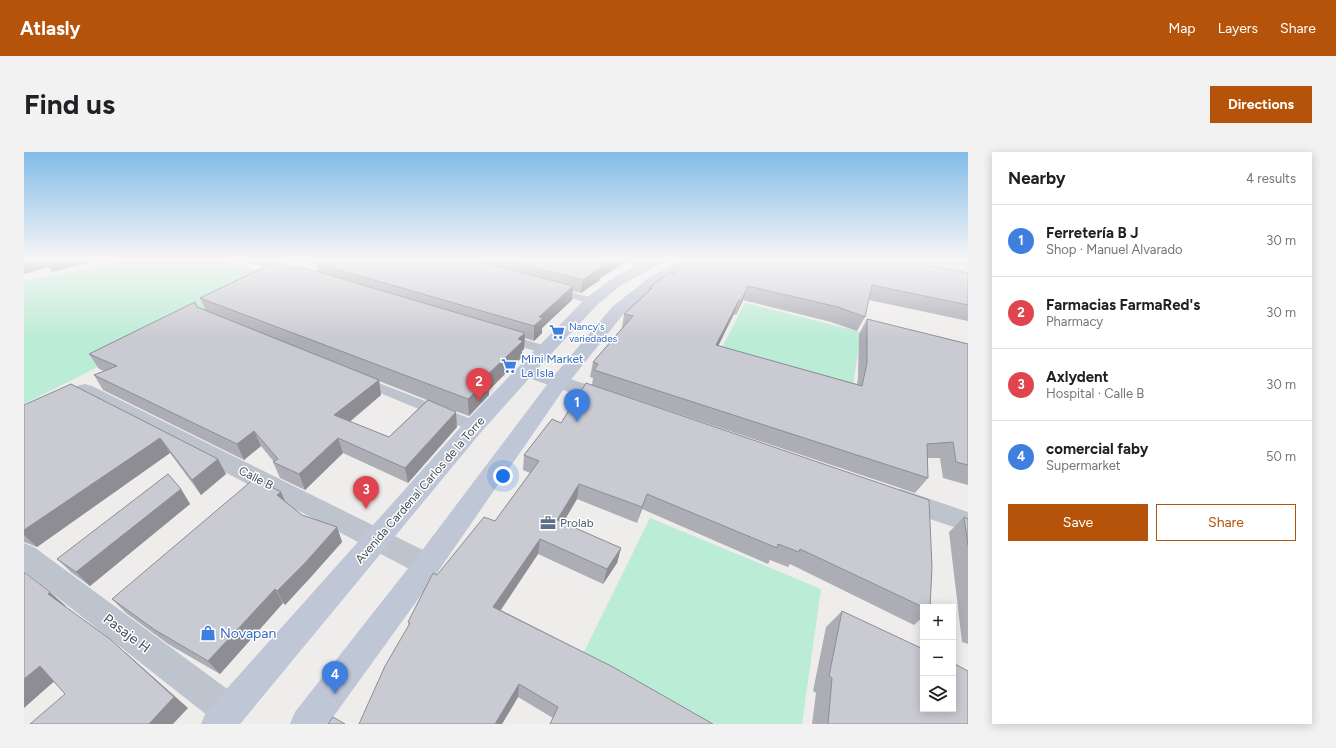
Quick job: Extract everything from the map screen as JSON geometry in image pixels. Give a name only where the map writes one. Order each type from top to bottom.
[{"type":"street","name":"Avenida Cardenal Carlos de la Torre","points":[[224,718],[474,426],[592,301],[611,287]]},
{"type":"street","points":[[307,724],[426,565],[559,382],[619,309],[647,287]]},
{"type":"street","points":[[527,371],[626,405]]},
{"type":"street","name":"Calle B","points":[[24,418],[71,393],[85,390],[426,565]]},
{"type":"street","points":[[879,492],[968,522]]},
{"type":"street","name":"Pasaje H","points":[[24,555],[224,718]]},
{"type":"lane","points":[[542,287],[592,301]]},
{"type":"lane","points":[[493,334],[545,350]]},
{"type":"lane","points":[[349,375],[474,426]]},
{"type":"green space","points":[[24,287],[258,287],[24,404]]},
{"type":"green space","points":[[745,303],[861,332],[851,399],[716,359]]},
{"type":"green space","points":[[650,518],[821,589],[802,724],[702,724],[581,658]]},
{"type":"building","points":[[224,287],[369,287],[525,333],[518,339],[523,341],[485,377],[489,379],[468,399],[200,298]]},
{"type":"building","points":[[397,287],[572,287],[539,317],[543,318],[534,326]]},
{"type":"building","points":[[651,287],[748,287],[741,301],[739,300],[716,345],[862,386],[867,363],[867,319],[968,344],[968,465],[956,462],[953,442],[927,444],[928,478],[594,370],[598,364],[593,362],[633,316],[624,314],[652,288],[649,288]]},
{"type":"building","points":[[751,287],[872,287],[865,317],[838,307]]},
{"type":"building","points":[[880,287],[968,287],[968,305]]},
{"type":"building","points":[[195,302],[197,307],[379,380],[334,415],[389,437],[428,400],[456,412],[405,468],[338,438],[299,474],[273,462],[278,459],[254,431],[237,444],[94,375],[117,366],[89,354]]},
{"type":"building","points":[[586,383],[929,500],[932,567],[930,604],[920,604],[920,606],[800,549],[799,552],[778,544],[777,548],[647,494],[642,507],[579,484],[557,520],[621,548],[607,569],[540,539],[493,607],[613,667],[713,724],[550,724],[558,707],[519,684],[495,724],[359,724],[385,666],[410,623],[408,622],[433,573],[437,575],[484,517],[495,521],[539,461],[524,455],[552,419],[561,423]]},
{"type":"building","points":[[71,384],[218,459],[192,480],[160,438],[24,530],[24,405]]},
{"type":"building","points":[[168,474],[181,489],[76,572],[57,559]]},
{"type":"building","points":[[255,478],[281,492],[277,495],[302,515],[337,527],[304,564],[277,591],[275,589],[208,661],[155,630],[112,599]]},
{"type":"building","points":[[964,517],[968,519],[968,545]]},
{"type":"building","points":[[24,572],[50,592],[48,594],[110,639],[174,697],[149,724],[30,724],[65,694],[40,666],[24,679]]},
{"type":"building","points":[[842,611],[920,648],[920,712],[956,712],[956,665],[968,671],[968,724],[828,724],[832,678],[829,676]]},
{"type":"building","points":[[333,717],[345,724],[328,724]]},
{"type":"place","name":"Nancy's variedades","points":[[557,332]]},
{"type":"place","name":"Mini Market La Isla","points":[[509,366]]},
{"type":"place","name":"Farmacias FarmaRed's","points":[[479,401]]},
{"type":"place","name":"Ferretería B J","points":[[577,422]]},
{"type":"place","name":"Axlydent","points":[[366,509]]},
{"type":"place","name":"Prolab","points":[[548,523]]},
{"type":"place","name":"Novapan","points":[[208,633]]},
{"type":"place","name":"comercial faby","points":[[335,694]]}]
